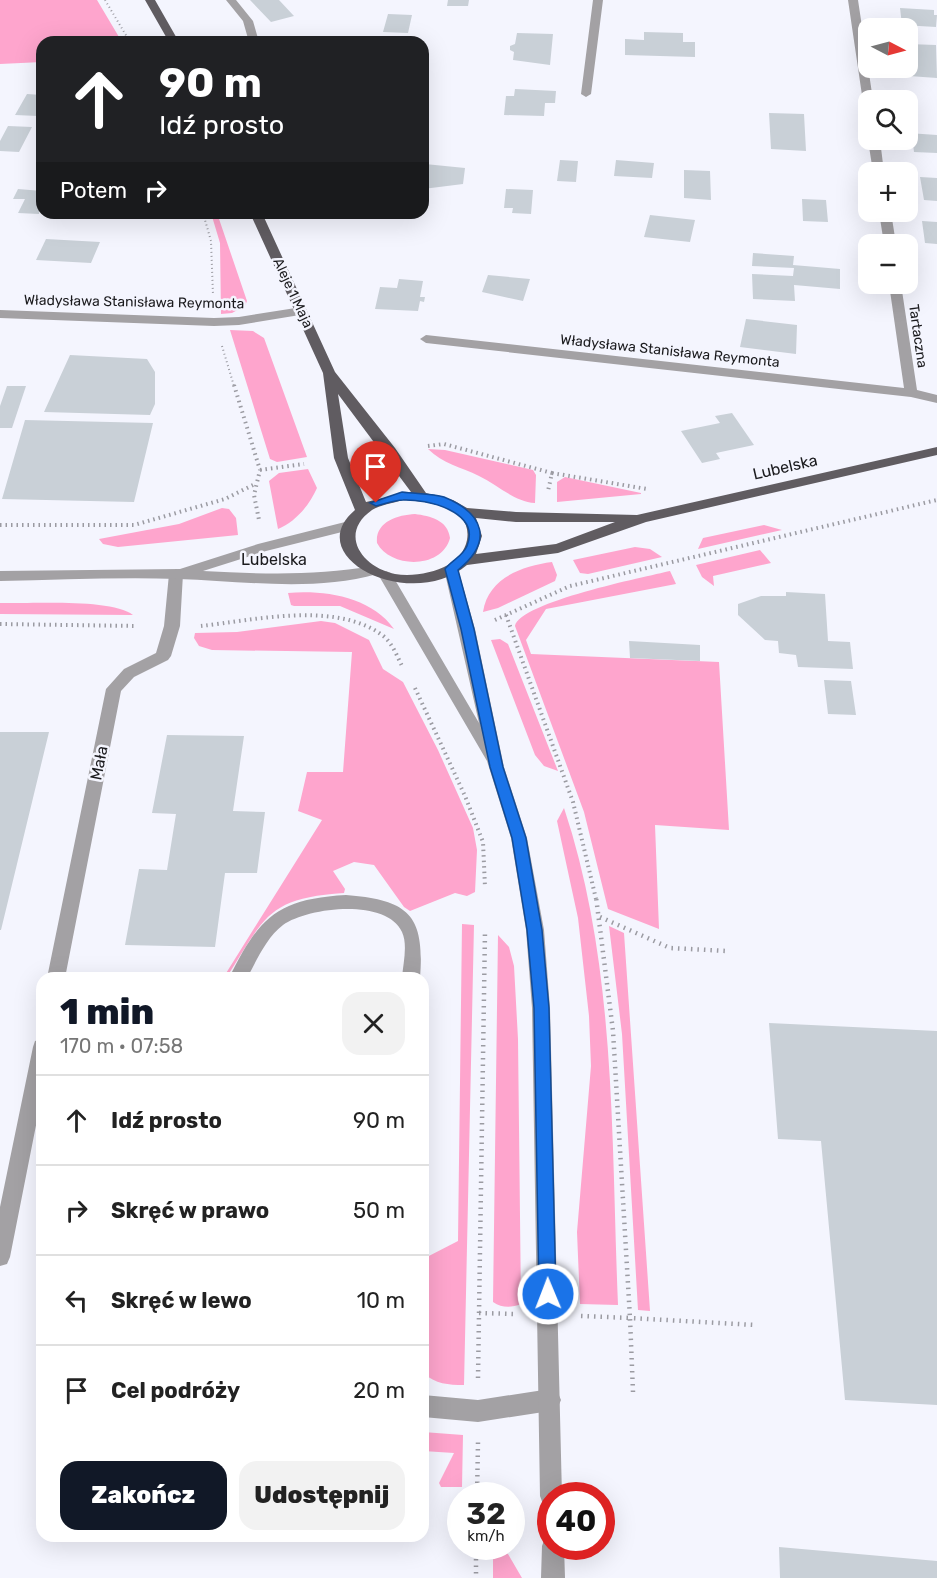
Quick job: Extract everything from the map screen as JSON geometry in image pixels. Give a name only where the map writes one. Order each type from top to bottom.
[{"type":"main road","points":[[150,0],[171,36]]},
{"type":"main road","name":"Aleje 1 Maja","points":[[259,219],[329,373],[390,451],[421,496]]},
{"type":"main road","name":"Aleje 1 Maja","points":[[329,373],[340,458],[362,511]]},
{"type":"main road","name":"Lubelska","points":[[457,565],[558,548],[642,518],[937,451]]},
{"type":"main road","points":[[421,496],[448,503],[462,512],[471,523],[475,536],[472,549],[457,565],[416,579],[379,574],[351,553],[346,540],[350,526],[362,511],[385,500],[421,496]]},
{"type":"main road","name":"Lubelska","points":[[462,512],[516,517],[642,518]]},
{"type":"street","points":[[231,0],[248,21],[252,36]]},
{"type":"street","points":[[586,94],[598,0]]},
{"type":"street","points":[[854,0],[866,90]]},
{"type":"street","name":"Tartaczna","points":[[896,294],[911,393]]},
{"type":"street","name":"Władysława Stanisława Reymonta","points":[[0,314],[214,322],[239,321],[302,311]]},
{"type":"street","name":"Władysława Stanisława Reymonta","points":[[426,339],[911,393],[937,399]]},
{"type":"street","name":"Lubelska","points":[[176,574],[263,547],[350,526]]},
{"type":"street","points":[[457,565],[467,629],[496,767],[519,838],[537,952],[541,1008],[551,1482]]},
{"type":"street","name":"Lubelska","points":[[0,576],[176,574],[268,579],[379,574]]},
{"type":"street","name":"Mała","points":[[57,972],[114,689],[129,673],[163,656],[172,626],[176,574]]},
{"type":"street","points":[[379,574],[496,767]]},
{"type":"street","points":[[242,972],[266,932],[276,921],[298,909],[328,902],[375,906],[391,911],[404,920],[410,930],[411,972]]},
{"type":"street","points":[[0,1257],[36,1077]]},
{"type":"street","points":[[429,1407],[478,1411],[550,1400]]},
{"type":"street","points":[[553,1560],[553,1578]]},
{"type":"path","points":[[105,0],[126,36]]},
{"type":"path","points":[[205,219],[211,241],[214,322],[261,470],[253,485],[253,502],[259,520]]},
{"type":"path","points":[[428,446],[444,444],[552,473],[546,497]]},
{"type":"path","points":[[261,470],[304,464]]},
{"type":"path","points":[[0,525],[134,525],[225,499],[253,485]]},
{"type":"path","points":[[486,624],[570,586],[937,501]]},
{"type":"path","points":[[200,626],[321,614],[341,616],[383,635],[405,669]]},
{"type":"path","points":[[506,615],[573,802],[587,853],[600,916],[613,1031],[633,1392]]},
{"type":"path","points":[[0,624],[137,626]]},
{"type":"path","points":[[414,686],[456,774],[483,842],[485,887]]},
{"type":"path","points":[[600,916],[670,948],[727,951]]},
{"type":"path","points":[[477,1482],[485,931]]},
{"type":"path","points":[[479,1313],[514,1314]]},
{"type":"path","points":[[582,1316],[755,1325]]},
{"type":"path","points":[[476,1560],[476,1578]]},
{"type":"shaded area","points":[[0,0],[97,0],[118,36],[36,36],[36,62],[0,64]]},
{"type":"shaded area","points":[[213,219],[219,219],[247,301],[245,306],[232,313],[221,314],[220,243]]},
{"type":"shaded area","points":[[230,330],[253,331],[264,338],[307,457],[277,462],[270,459]]},
{"type":"shaded area","points":[[428,449],[445,450],[533,470],[536,475],[535,503],[513,496],[479,476],[446,462]]},
{"type":"shaded area","points":[[308,469],[317,488],[314,495],[296,518],[278,529],[269,481],[279,473]]},
{"type":"shaded area","points":[[565,477],[641,494],[557,502],[557,482]]},
{"type":"shaded area","points":[[222,508],[229,509],[236,518],[238,535],[118,547],[103,544],[99,539],[179,524]]},
{"type":"shaded area","points":[[415,514],[437,520],[446,527],[450,538],[445,548],[437,556],[427,560],[416,562],[393,558],[377,543],[380,530],[388,521]]},
{"type":"shaded area","points":[[764,525],[782,530],[698,549],[703,538]]},
{"type":"shaded area","points":[[635,547],[650,549],[662,557],[588,574],[580,573],[573,560]]},
{"type":"shaded area","points":[[760,550],[771,563],[713,576],[714,586],[702,577],[696,565]]},
{"type":"shaded area","points":[[552,562],[557,575],[555,581],[498,608],[483,612],[486,600],[499,582],[518,571]]},
{"type":"shaded area","points":[[670,571],[676,584],[546,609],[526,640],[531,654],[719,662],[729,830],[655,825],[659,929],[608,909],[584,812],[515,626],[522,617],[560,600]]},
{"type":"shaded area","points":[[288,593],[317,593],[347,598],[373,609],[394,629],[340,606],[291,605]]},
{"type":"shaded area","points":[[0,603],[89,604],[107,606],[133,615],[0,614]]},
{"type":"shaded area","points":[[321,621],[335,623],[369,640],[383,669],[403,682],[438,750],[473,828],[477,850],[475,892],[467,896],[455,893],[410,911],[404,907],[374,865],[354,862],[333,871],[345,889],[344,893],[298,900],[283,906],[260,926],[230,972],[227,972],[322,820],[298,811],[307,772],[343,772],[352,652],[212,650],[199,646],[194,638],[195,633],[237,632]]},
{"type":"shaded area","points":[[500,639],[508,644],[558,771],[544,766],[535,755],[491,640]]},
{"type":"shaded area","points":[[564,808],[581,868],[594,930],[603,992],[612,1117],[618,1305],[580,1304],[577,1232],[591,1066],[589,1016],[578,918],[557,821]]},
{"type":"shaded area","points":[[462,924],[474,925],[464,1385],[442,1383],[429,1377],[429,1256],[458,1241]]},
{"type":"shaded area","points":[[609,926],[624,933],[650,1311],[638,1310],[622,1034]]},
{"type":"shaded area","points":[[498,935],[509,947],[514,966],[518,1039],[521,1304],[510,1307],[493,1302]]},
{"type":"shaded area","points":[[429,1432],[463,1435],[462,1482],[447,1482],[447,1487],[441,1487],[439,1483],[454,1453],[429,1451]]},
{"type":"shaded area","points":[[493,1560],[512,1560],[522,1578],[493,1578]]},
{"type":"building","points":[[250,0],[279,0],[294,16],[271,22]]},
{"type":"building","points":[[448,0],[469,0],[468,6],[447,6]]},
{"type":"building","points":[[900,8],[934,10],[934,15],[937,15],[936,27],[918,26],[918,18],[901,18]]},
{"type":"building","points":[[388,14],[412,15],[408,33],[383,32]]},
{"type":"building","points":[[644,32],[683,33],[683,42],[695,42],[695,57],[625,55],[625,39],[644,40]]},
{"type":"building","points":[[517,33],[553,34],[550,65],[513,60],[514,52],[510,50],[510,46],[515,44]]},
{"type":"building","points":[[918,44],[936,45],[937,78],[918,77]]},
{"type":"building","points":[[515,89],[556,91],[555,103],[545,103],[544,116],[504,115],[506,96],[514,96]]},
{"type":"building","points":[[27,94],[36,95],[36,116],[15,115]]},
{"type":"building","points":[[769,113],[804,114],[806,151],[771,149]]},
{"type":"building","points":[[8,126],[32,127],[19,152],[0,151],[0,141]]},
{"type":"building","points":[[918,134],[937,135],[937,153],[914,152],[914,150],[918,150]]},
{"type":"building","points":[[560,160],[578,161],[576,182],[557,181]]},
{"type":"building","points":[[616,160],[654,163],[652,178],[614,176]]},
{"type":"building","points":[[429,164],[465,168],[463,184],[429,188]]},
{"type":"building","points":[[684,170],[710,171],[711,200],[684,198]]},
{"type":"building","points":[[920,177],[937,178],[937,201],[924,200]]},
{"type":"building","points":[[18,189],[36,190],[36,214],[18,213],[25,199],[13,199]]},
{"type":"building","points":[[506,189],[533,190],[531,214],[512,213],[513,208],[504,208]]},
{"type":"building","points":[[802,199],[826,200],[828,222],[803,221]]},
{"type":"building","points":[[650,215],[695,220],[690,242],[644,237]]},
{"type":"building","points":[[922,221],[937,222],[937,244],[925,243]]},
{"type":"building","points":[[46,239],[100,242],[91,263],[36,260]]},
{"type":"building","points":[[753,253],[794,256],[793,265],[840,269],[840,289],[794,285],[795,301],[753,299],[752,274],[793,276],[794,268],[752,266]]},
{"type":"building","points":[[488,275],[530,279],[523,301],[482,292]]},
{"type":"building","points":[[399,279],[423,281],[420,297],[425,297],[424,302],[420,301],[418,311],[375,309],[380,287],[397,288]]},
{"type":"building","points":[[746,319],[797,325],[796,354],[740,347]]},
{"type":"building","points":[[70,355],[147,359],[155,372],[155,404],[150,415],[44,412]]},
{"type":"building","points":[[7,386],[26,386],[12,428],[0,428],[0,406]]},
{"type":"building","points":[[732,413],[754,445],[716,453],[720,459],[702,463],[681,431],[720,423],[715,416]]},
{"type":"building","points":[[25,420],[153,423],[134,502],[2,499]]},
{"type":"building","points":[[786,592],[825,594],[828,641],[850,642],[853,669],[798,667],[796,655],[779,653],[778,641],[765,640],[738,615],[738,604],[761,596],[786,596]]},
{"type":"building","points":[[629,641],[700,645],[700,661],[630,658]]},
{"type":"building","points":[[824,680],[851,681],[856,715],[828,714]]},
{"type":"building","points":[[0,732],[49,732],[1,930],[0,930]]},
{"type":"building","points":[[167,735],[244,736],[233,811],[265,812],[257,873],[225,873],[215,947],[125,945],[139,869],[167,870],[176,814],[152,813]]},
{"type":"building","points":[[769,1023],[937,1031],[937,1405],[845,1400],[821,1141],[778,1139]]},
{"type":"building","points":[[779,1547],[937,1561],[937,1578],[780,1578]]},
{"type":"route","points":[[376,503],[402,496],[430,497],[448,503],[462,512],[468,517],[474,530],[474,543],[468,555],[452,569],[496,767],[519,838],[535,930],[541,1008],[548,1294]]}]
